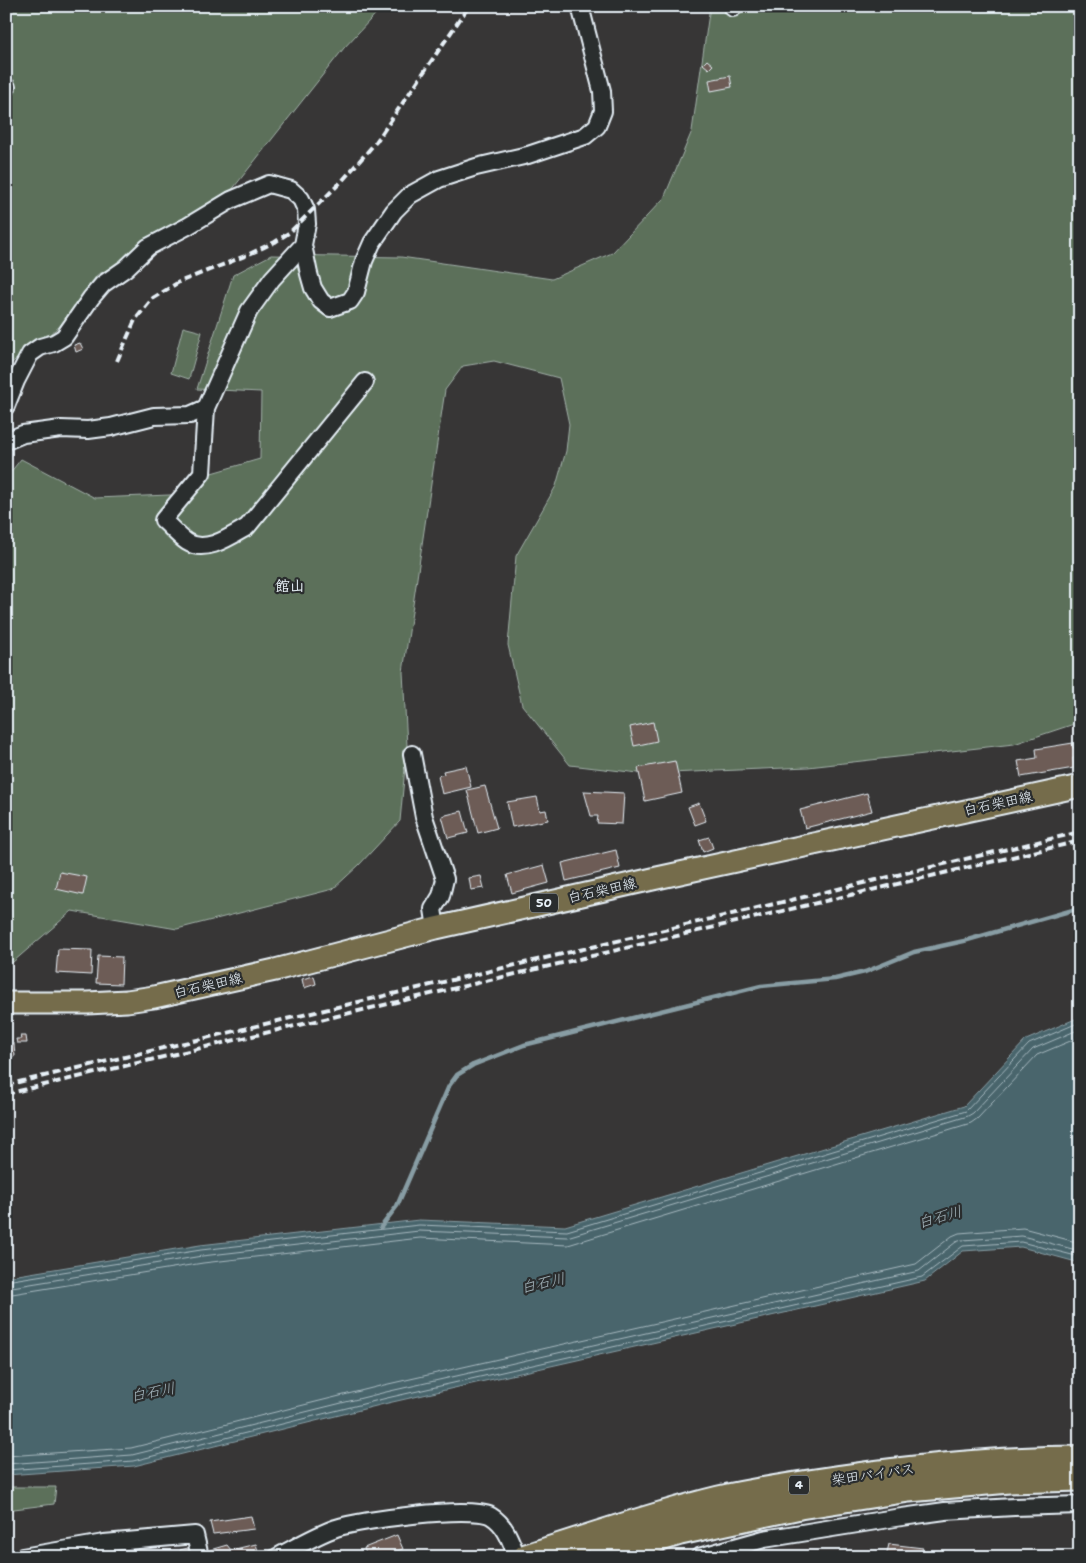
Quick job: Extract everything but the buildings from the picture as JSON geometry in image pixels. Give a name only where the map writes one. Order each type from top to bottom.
[{"type":"highway","name":"柴田バイパス","points":[[526,1557],[632,1522],[720,1499],[800,1484],[914,1468],[974,1463],[1080,1459]]},
{"type":"highway","name":"柴田バイパス","points":[[600,1557],[680,1532],[800,1506],[909,1489],[1010,1480],[1080,1478]]},
{"type":"main road","name":"白石柴田線","points":[[6,1003],[87,1003],[127,1001],[154,997],[275,970],[436,928],[1080,786]]},
{"type":"street","points":[[6,406],[30,354],[40,346],[54,343],[64,337],[103,284],[126,268],[148,247],[188,226],[230,200],[268,184],[291,190],[301,199],[306,210],[307,224],[303,245],[313,288],[321,301],[330,308],[350,301],[356,292],[364,261],[372,243],[394,211],[410,195],[439,180],[476,167],[528,155],[585,136],[597,126],[603,111],[602,91],[580,6]]},
{"type":"street","points":[[303,245],[272,279],[249,312],[206,408],[202,473],[163,520],[188,543],[206,546],[227,538],[247,527],[365,382]]},
{"type":"street","points":[[6,442],[23,434],[61,429],[88,430],[111,427],[154,416],[190,416],[206,408]]},
{"type":"street","points":[[412,754],[424,817],[444,879],[441,896],[433,909],[436,928]]},
{"type":"street","points":[[698,1557],[764,1539],[945,1511],[1014,1506],[1080,1505]]},
{"type":"street","points":[[278,1557],[335,1528],[365,1521],[458,1512],[481,1513],[495,1519],[508,1534],[517,1557]]},
{"type":"street","points":[[22,1557],[69,1553],[104,1543],[195,1535],[200,1557]]},
{"type":"green space","points":[[6,6],[383,6],[344,48],[212,215],[97,275],[59,327],[6,367]]},
{"type":"green space","points":[[710,6],[1080,6],[1080,722],[1014,744],[808,767],[647,774],[570,765],[522,705],[508,645],[516,556],[556,486],[566,451],[569,424],[559,378],[494,361],[463,366],[445,390],[403,672],[407,746],[400,821],[359,865],[333,889],[177,929],[72,911],[6,968],[6,478],[21,459],[95,498],[194,494],[208,474],[260,459],[261,392],[197,389],[233,275],[271,255],[401,257],[552,279],[612,253],[664,198],[692,131]]},
{"type":"green space","points":[[183,327],[202,332],[189,379],[171,373]]},
{"type":"green space","points":[[6,1487],[56,1487],[54,1504],[6,1510]]},
{"type":"water","name":"白石川","points":[[1080,1017],[1080,1263],[1021,1247],[963,1251],[925,1281],[388,1403],[134,1466],[6,1475],[6,1277],[200,1245],[419,1220],[565,1226],[964,1106],[1026,1040]]},
{"type":"waterway","points":[[381,1227],[397,1206],[449,1086],[457,1075],[473,1065],[524,1045],[761,986],[835,979],[865,972],[914,952],[964,941],[1080,908]]},
{"type":"railway","points":[[117,361],[135,320],[153,298],[179,282],[275,242],[290,232],[342,181],[376,142],[469,6]]},
{"type":"railway","points":[[6,1085],[1080,832]]},
{"type":"railway","points":[[6,1094],[1080,841]]},
{"type":"district","name":"館山","points":[[290,586]]}]
